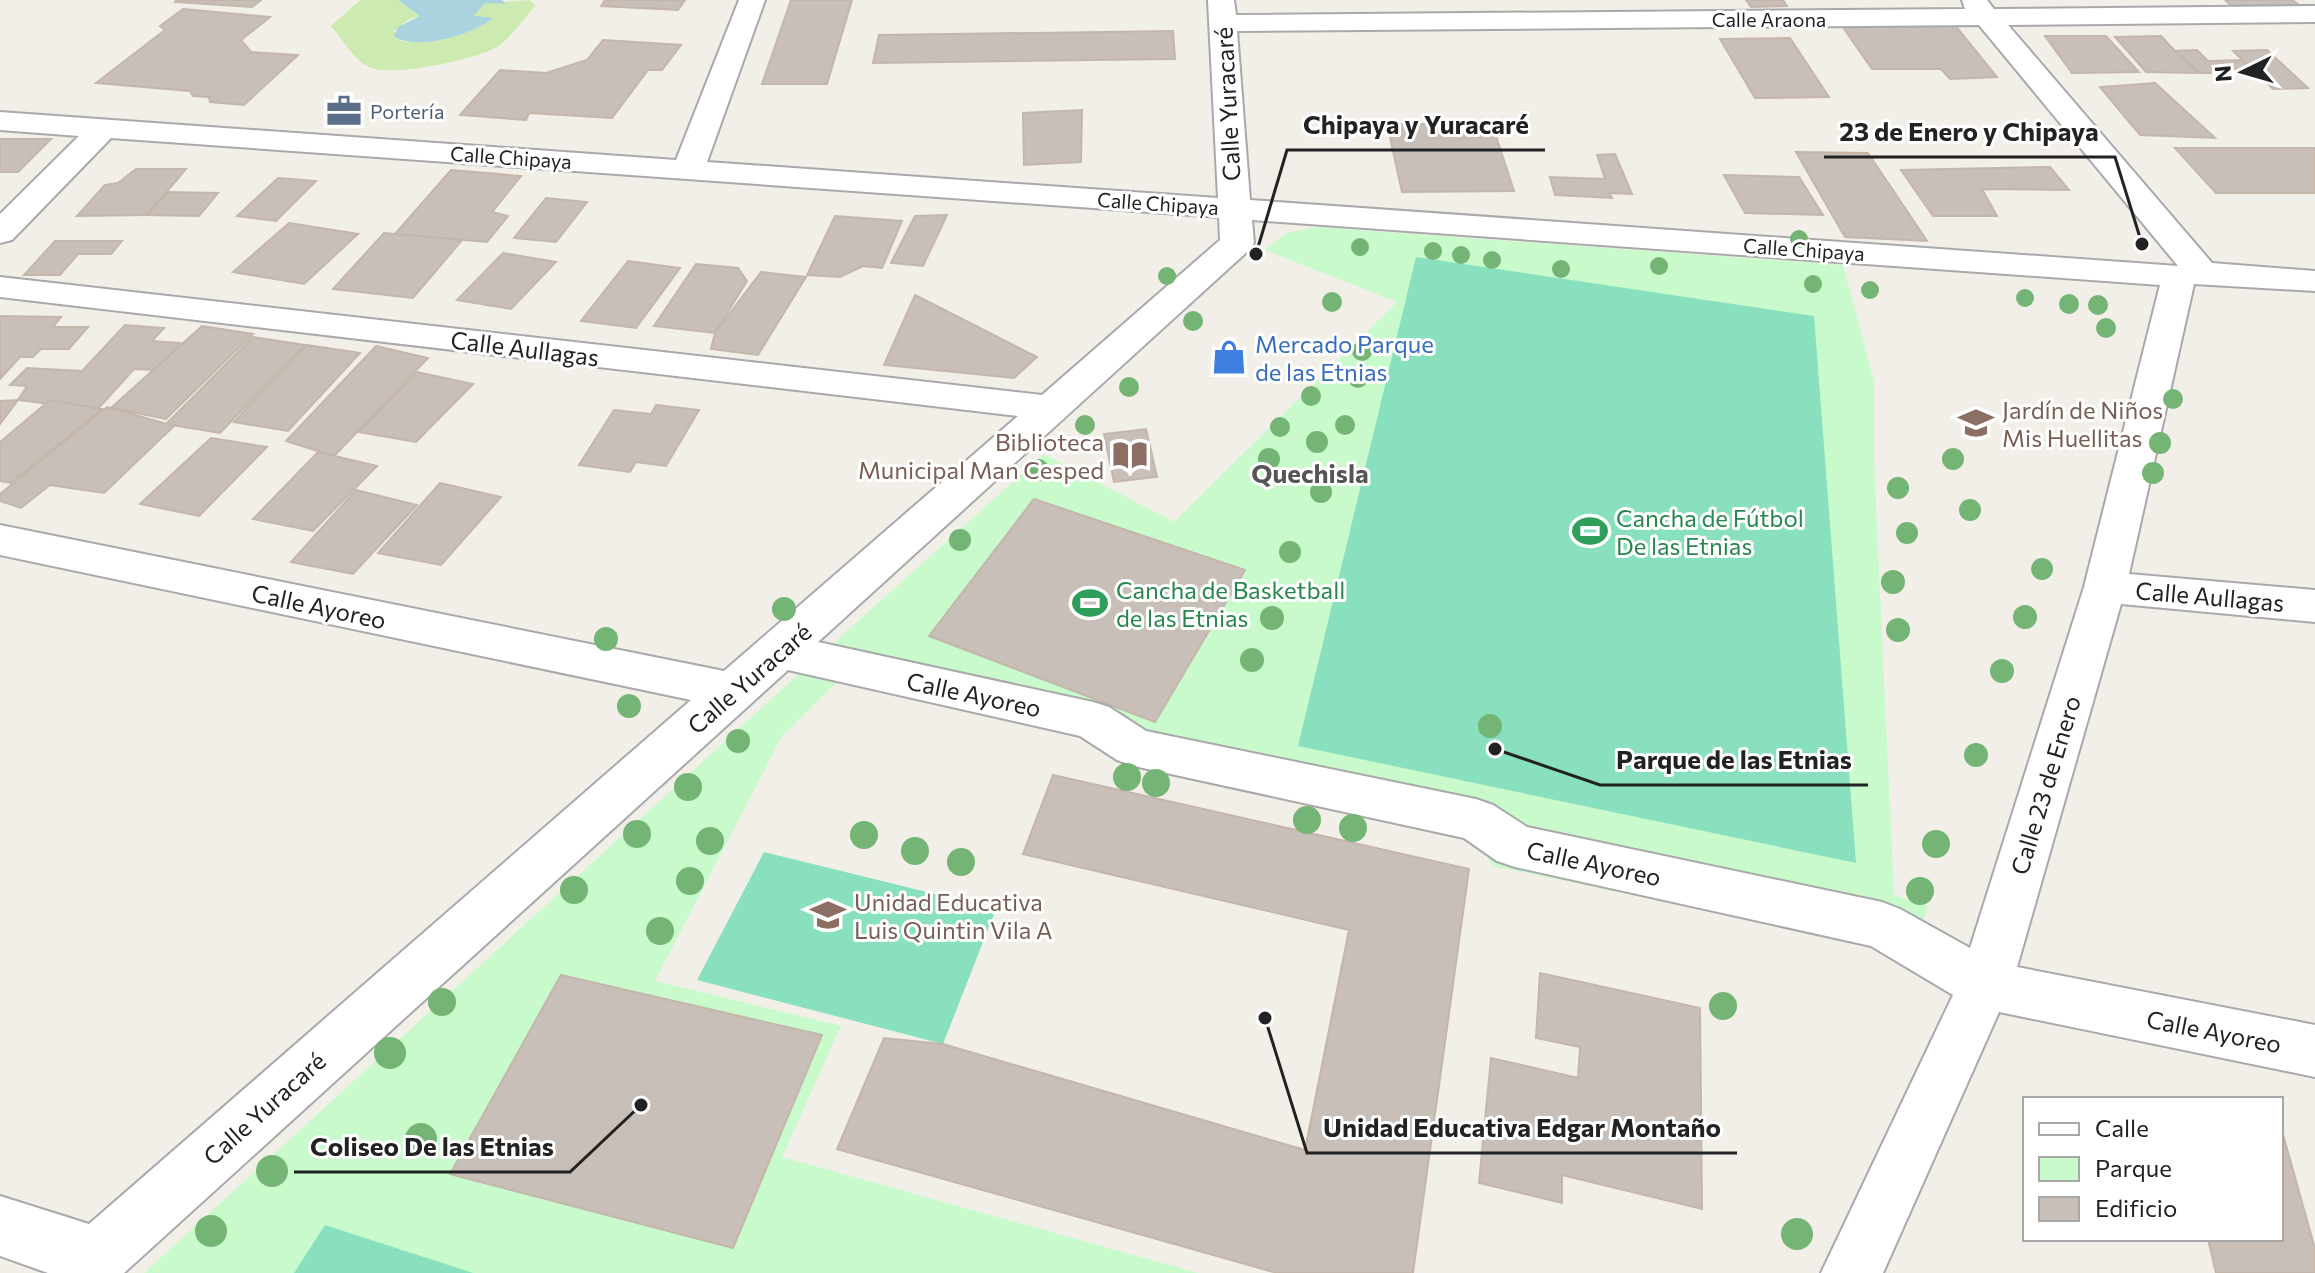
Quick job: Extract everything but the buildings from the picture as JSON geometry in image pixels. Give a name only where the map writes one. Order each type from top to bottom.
[{"type":"street","points":[[688,170],[752,0]]},
{"type":"street","points":[[1980,9],[2191,275]]},
{"type":"street","name":"Calle Araona","points":[[1222,12],[1980,9],[2315,14]]},
{"type":"street","name":"Calle Yuracaré","points":[[88,1265],[1237,243],[1222,12]]},
{"type":"street","name":"Calle Chipaya","points":[[0,121],[2191,275],[2315,281]]},
{"type":"street","points":[[0,233],[103,129]]},
{"type":"street","name":"Calle 23 de Enero","points":[[1852,1273],[1985,985],[2105,587],[2191,275]]},
{"type":"street","name":"Calle Aullagas","points":[[0,287],[1050,408]]},
{"type":"street","name":"Calle Ayoreo","points":[[0,540],[733,691]]},
{"type":"street","name":"Calle Aullagas","points":[[2105,587],[2315,606]]},
{"type":"street","name":"Calle Ayoreo","points":[[780,651],[1093,720],[1134,747],[1476,820],[1515,846],[1882,925],[1985,985],[2315,1051]]},
{"type":"street","points":[[0,1226],[88,1265]]},
{"type":"green space","points":[[360,0],[398,0],[420,16],[408,20],[394,31],[402,41],[413,42],[448,33],[485,3],[529,0],[536,5],[507,38],[487,52],[433,66],[380,70],[358,59],[331,26]]},
{"type":"green space","points":[[1316,227],[1843,265],[1874,381],[1874,464],[1894,895],[1928,906],[1911,955],[1881,946],[1493,866],[1473,835],[1116,762],[1088,734],[838,681],[782,736],[655,981],[841,1026],[782,1157],[1198,1273],[144,1273],[769,701],[1044,454],[1174,522],[1397,302],[1265,250],[1286,233]]},
{"type":"green space","name":"Cancha de Fútbol De las Etnias","points":[[1416,257],[1814,316],[1856,863],[1298,746]]},
{"type":"green space","points":[[764,852],[996,909],[943,1044],[697,980]]},
{"type":"green space","points":[[325,1225],[473,1273],[294,1273]]},
{"type":"water","points":[[398,0],[502,0],[506,4],[485,3],[474,16],[493,18],[473,30],[445,39],[416,42],[394,36],[398,27],[420,16]]},
{"type":"place","name":"Portería","points":[[344,111]]},
{"type":"place","name":"23 de Enero y Chipaya","points":[[2142,244]]},
{"type":"place","name":"Chipaya y Yuracaré","points":[[1256,254]]},
{"type":"place","name":"Mercado Parque de las Etnias","points":[[1229,357]]},
{"type":"place","name":"Jardín de Niños Mis Huellitas","points":[[1976,423]]},
{"type":"place","name":"Biblioteca Municipal Man Cesped","points":[[1130,455]]},
{"type":"place","name":"Cancha de Fútbol De las Etnias","points":[[1590,531]]},
{"type":"place","name":"Cancha de Basketball de las Etnias","points":[[1090,603]]},
{"type":"place","name":"Parque de las Etnias","points":[[1495,749]]},
{"type":"place","name":"Unidad Educativa Luis Quintin Vila A","points":[[828,915]]},
{"type":"place","name":"Unidad Educativa Edgar Montaño","points":[[1265,1018]]},
{"type":"place","name":"Coliseo De las Etnias","points":[[641,1105]]},
{"type":"district","name":"Quechisla","points":[[1310,472]]}]
